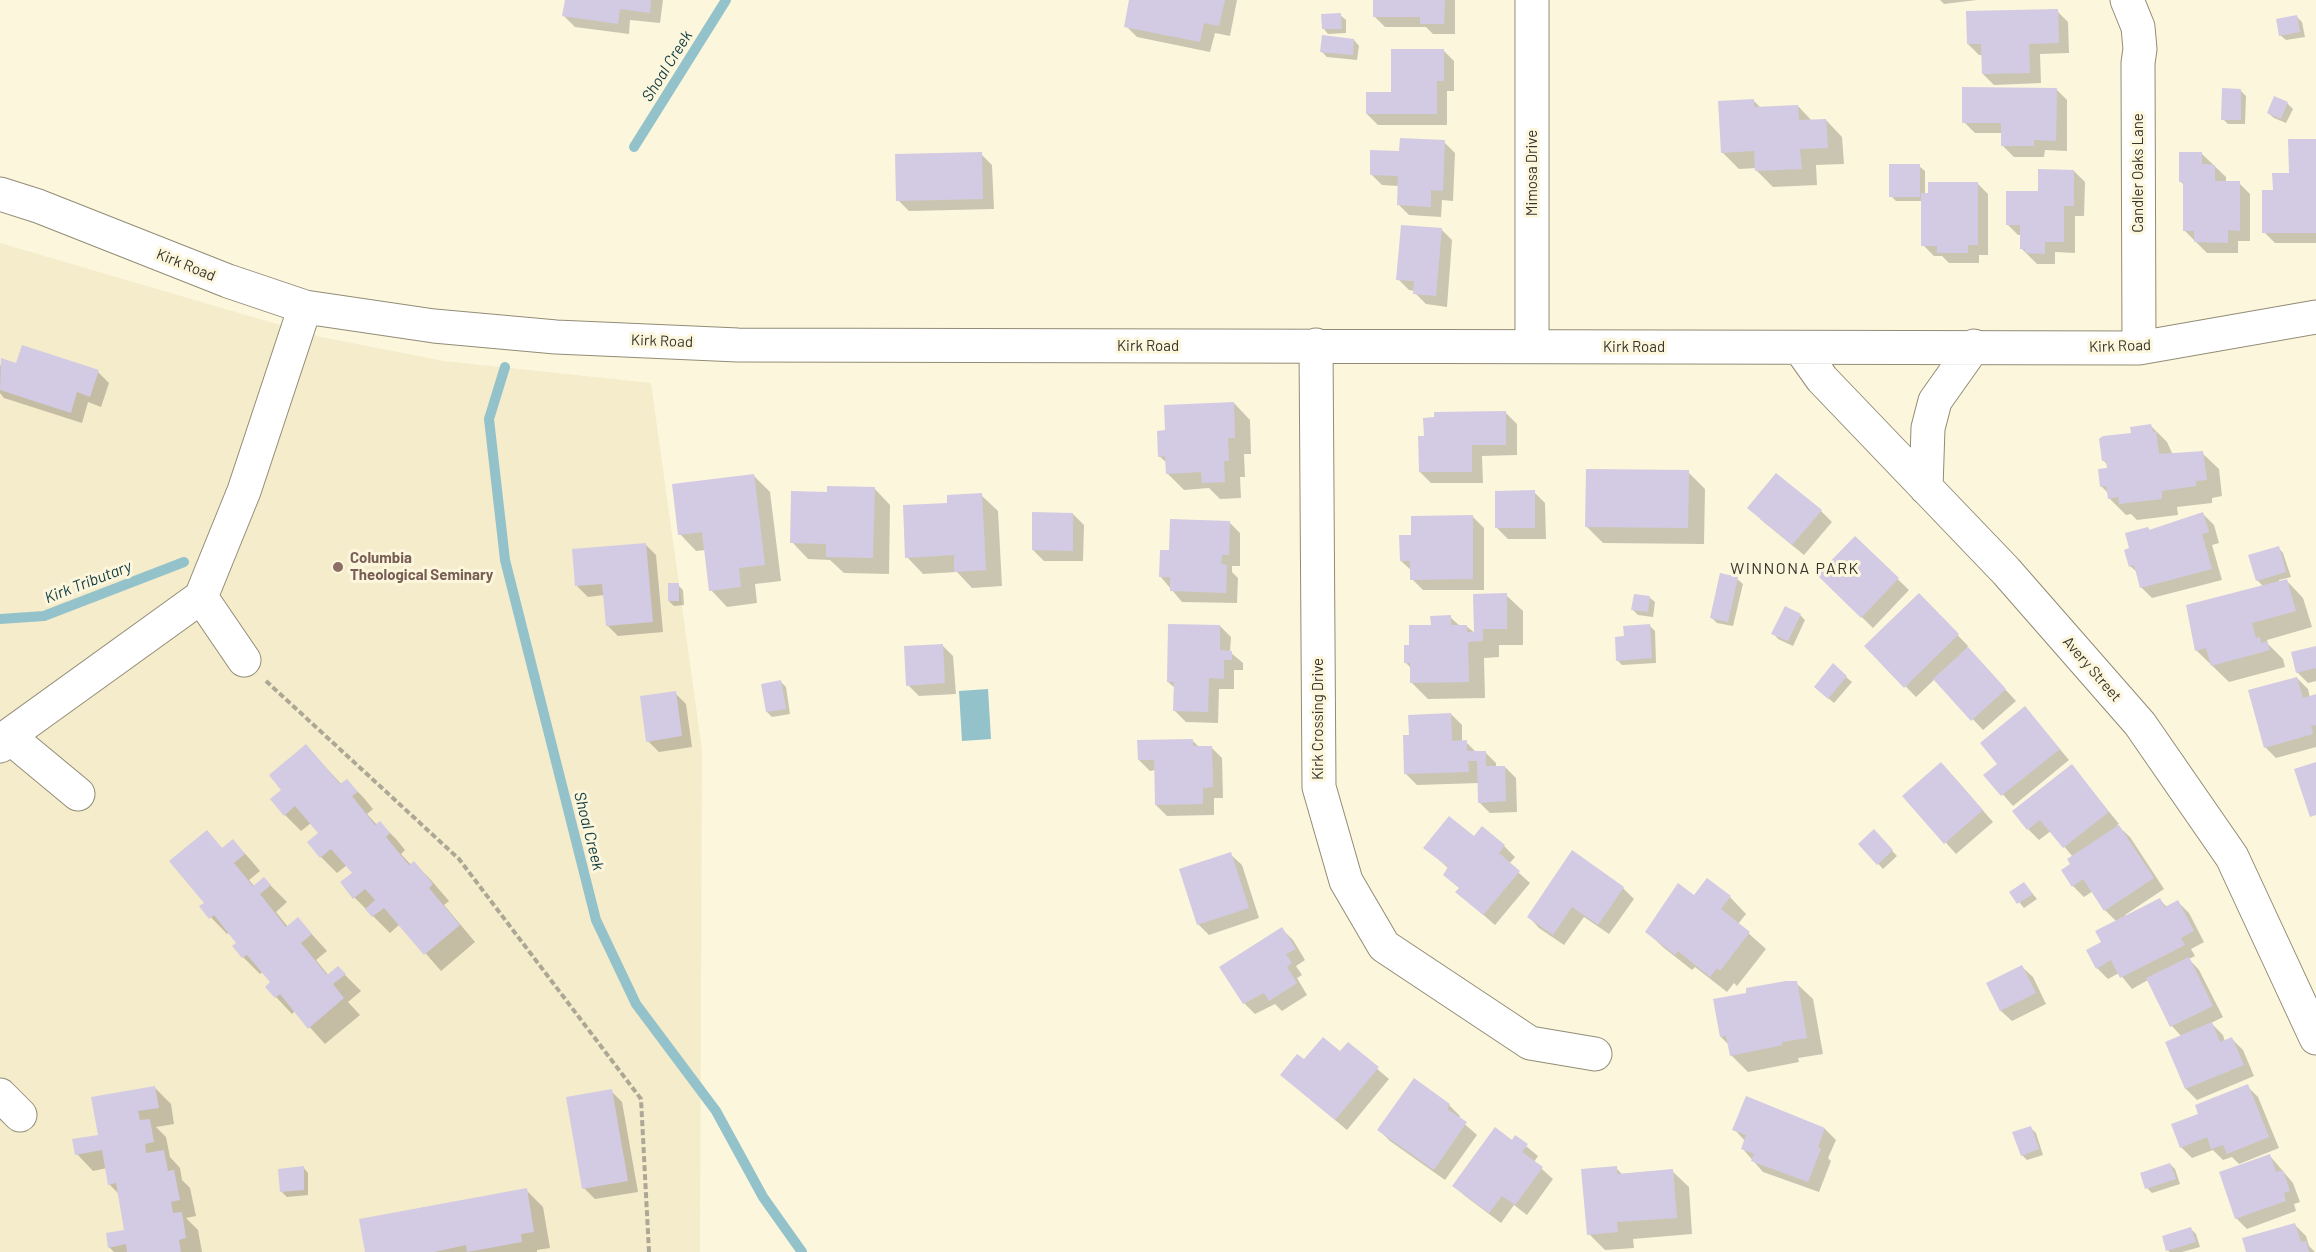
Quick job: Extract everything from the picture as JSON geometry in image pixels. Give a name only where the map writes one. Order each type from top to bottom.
[{"type":"street","name":"Mimosa Drive","points":[[1532,0],[1532,346]]},
{"type":"street","name":"Candler Oaks Lane","points":[[2127,0],[2138,27],[2140,49],[2138,63],[2139,348]]},
{"type":"street","name":"Kirk Road","points":[[0,194],[38,206],[228,281],[305,307],[434,326],[556,338],[738,345],[2139,348],[2316,316]]},
{"type":"street","points":[[78,794],[4,741],[201,597],[244,491],[305,307]]},
{"type":"street","name":"Kirk Crossing Drive","points":[[1316,345],[1319,787],[1346,881],[1384,946],[1530,1043],[1595,1054]]},
{"type":"street","points":[[1926,488],[1928,428],[1935,401],[1974,346]]},
{"type":"street","name":"Avery Street","points":[[1800,348],[1822,379],[2006,571],[2140,724],[2232,857],[2316,1038]]},
{"type":"street","points":[[201,597],[244,660]]},
{"type":"path","points":[[244,660],[459,859],[641,1099],[649,1252]]},
{"type":"shaded area","name":"Columbia Theological Seminary","points":[[0,243],[321,337],[444,361],[651,383],[702,750],[700,1252],[0,1252]]},
{"type":"water","points":[[988,689],[991,739],[962,741],[959,691]]},
{"type":"building","points":[[565,0],[651,0],[650,13],[620,9],[618,24],[562,16]]},
{"type":"building","points":[[1129,0],[1225,0],[1219,26],[1204,23],[1200,42],[1124,27]]},
{"type":"building","points":[[1373,0],[1445,0],[1444,24],[1420,24],[1420,17],[1373,17]]},
{"type":"building","points":[[2058,9],[2059,43],[2029,44],[2030,73],[1982,74],[1981,44],[1967,44],[1966,11]]},
{"type":"building","points":[[1341,13],[1342,29],[1322,29],[1321,14]]},
{"type":"building","points":[[2297,15],[2300,32],[2279,36],[2276,19]]},
{"type":"building","points":[[1322,35],[1354,39],[1353,55],[1320,52]]},
{"type":"building","points":[[1391,49],[1444,49],[1444,81],[1437,81],[1437,114],[1366,114],[1366,92],[1391,92]]},
{"type":"building","points":[[1962,87],[2057,88],[2056,141],[2034,140],[2034,146],[2001,146],[2001,123],[1962,123]]},
{"type":"building","points":[[2222,88],[2241,89],[2241,120],[2221,120]]},
{"type":"building","points":[[2274,96],[2288,102],[2281,119],[2267,113]]},
{"type":"building","points":[[1754,99],[1754,107],[1798,105],[1799,120],[1826,119],[1828,148],[1800,149],[1802,169],[1755,171],[1754,151],[1721,153],[1718,101]]},
{"type":"building","points":[[1400,138],[1445,140],[1443,191],[1431,190],[1431,207],[1397,205],[1398,176],[1370,175],[1370,150],[1399,151]]},
{"type":"building","points":[[2288,139],[2316,139],[2316,233],[2262,233],[2262,190],[2273,190],[2272,173],[2289,173]]},
{"type":"building","points":[[982,152],[983,199],[896,201],[895,154]]},
{"type":"building","points":[[2179,152],[2202,152],[2202,164],[2215,165],[2215,181],[2240,181],[2240,231],[2228,230],[2228,243],[2194,242],[2194,231],[2183,231],[2183,182],[2179,182]]},
{"type":"building","points":[[1889,164],[1920,164],[1920,197],[1889,197]]},
{"type":"building","points":[[2038,169],[2074,170],[2074,206],[2064,206],[2064,242],[2045,242],[2045,254],[2025,253],[2025,249],[2020,249],[2020,225],[2006,225],[2006,191],[2038,191]]},
{"type":"building","points":[[1928,182],[1978,182],[1978,245],[1968,245],[1968,253],[1937,253],[1937,246],[1921,246],[1921,193],[1928,193]]},
{"type":"building","points":[[1401,225],[1442,228],[1436,296],[1413,294],[1414,281],[1396,280]]},
{"type":"building","points":[[22,345],[99,370],[90,397],[77,392],[71,413],[0,390],[1,358],[16,363]]},
{"type":"building","points":[[1234,402],[1235,438],[1228,438],[1229,461],[1224,461],[1225,482],[1202,483],[1201,472],[1166,474],[1165,456],[1158,457],[1157,431],[1165,430],[1164,405]]},
{"type":"building","points":[[1506,411],[1506,445],[1472,445],[1472,472],[1419,472],[1418,436],[1424,436],[1423,418],[1434,417],[1434,412]]},
{"type":"building","points":[[2151,424],[2153,432],[2156,431],[2159,454],[2203,451],[2207,480],[2196,481],[2196,486],[2162,491],[2162,499],[2119,504],[2118,497],[2108,499],[2106,486],[2100,487],[2098,469],[2107,468],[2106,461],[2102,461],[2099,439],[2103,436],[2131,433],[2130,427]]},
{"type":"building","points":[[1586,469],[1689,470],[1688,528],[1585,527]]},
{"type":"building","points":[[1776,473],[1822,510],[1792,545],[1747,508]]},
{"type":"building","points":[[754,474],[765,565],[739,568],[741,587],[709,591],[702,532],[678,535],[672,484]]},
{"type":"building","points":[[827,486],[875,487],[873,558],[826,557],[826,544],[790,543],[791,491],[827,492]]},
{"type":"building","points":[[1535,490],[1535,528],[1495,528],[1495,491]]},
{"type":"building","points":[[982,493],[986,570],[954,572],[954,555],[905,558],[903,505],[947,503],[947,495]]},
{"type":"building","points":[[1032,512],[1073,513],[1073,551],[1032,550]]},
{"type":"building","points":[[2203,512],[2209,532],[2202,534],[2212,569],[2140,588],[2134,565],[2129,567],[2124,550],[2129,548],[2125,533],[2148,527],[2149,530]]},
{"type":"building","points":[[1473,515],[1473,579],[1410,580],[1410,561],[1400,561],[1399,535],[1411,535],[1411,516]]},
{"type":"building","points":[[1170,519],[1230,521],[1229,555],[1222,555],[1221,564],[1227,565],[1226,593],[1170,591],[1170,577],[1159,577],[1160,550],[1169,550]]},
{"type":"building","points":[[1855,536],[1899,578],[1861,618],[1817,575]]},
{"type":"building","points":[[646,543],[653,622],[606,626],[602,584],[575,586],[572,549]]},
{"type":"building","points":[[2279,546],[2286,572],[2256,581],[2248,555]]},
{"type":"building","points":[[1720,573],[1738,577],[1728,622],[1710,618]]},
{"type":"building","points":[[2287,579],[2296,611],[2252,623],[2256,638],[2260,637],[2261,643],[2267,641],[2270,650],[2211,666],[2206,648],[2195,651],[2186,605]]},
{"type":"building","points":[[668,583],[679,583],[679,601],[668,601]]},
{"type":"building","points":[[1507,593],[1507,629],[1483,629],[1483,641],[1468,642],[1469,682],[1410,683],[1410,663],[1404,663],[1404,645],[1409,645],[1409,625],[1431,625],[1430,616],[1451,615],[1451,625],[1467,625],[1467,632],[1474,632],[1473,594]]},
{"type":"building","points":[[1919,593],[1959,634],[1904,688],[1864,646]]},
{"type":"building","points":[[1634,594],[1650,596],[1648,612],[1631,610]]},
{"type":"building","points":[[1785,606],[1801,614],[1788,641],[1771,634]]},
{"type":"building","points":[[1168,624],[1220,625],[1220,650],[1232,651],[1232,660],[1224,660],[1224,679],[1209,678],[1208,712],[1173,711],[1174,682],[1167,682]]},
{"type":"building","points":[[1650,624],[1652,658],[1616,661],[1615,637],[1624,636],[1623,626]]},
{"type":"building","points":[[943,644],[945,683],[906,686],[904,646]]},
{"type":"building","points":[[2316,646],[2316,668],[2296,673],[2291,652]]},
{"type":"building","points":[[1968,647],[2006,689],[1971,721],[1933,679]]},
{"type":"building","points":[[1833,663],[1847,676],[1828,699],[1814,687]]},
{"type":"building","points":[[2297,677],[2303,698],[2316,694],[2316,725],[2311,726],[2313,734],[2264,748],[2248,690]]},
{"type":"building","points":[[781,680],[786,709],[766,712],[761,684]]},
{"type":"building","points":[[676,691],[682,736],[646,742],[640,696]]},
{"type":"building","points":[[2025,706],[2060,749],[2001,796],[1983,775],[1997,764],[1980,743]]},
{"type":"building","points":[[1451,713],[1452,741],[1467,740],[1467,751],[1486,751],[1486,766],[1505,766],[1506,801],[1478,803],[1477,761],[1468,761],[1469,772],[1404,774],[1403,735],[1409,735],[1408,715]]},
{"type":"building","points":[[1193,739],[1193,746],[1212,746],[1213,787],[1203,788],[1203,804],[1155,805],[1154,760],[1138,760],[1137,740]]},
{"type":"building","points":[[306,744],[340,784],[347,779],[358,792],[352,796],[375,825],[380,821],[390,833],[386,837],[409,865],[414,861],[433,884],[429,888],[460,925],[424,955],[384,908],[372,917],[365,909],[375,900],[365,889],[353,899],[340,882],[352,873],[331,849],[320,858],[307,842],[318,833],[295,806],[284,816],[270,799],[281,790],[269,775]]},
{"type":"building","points":[[1941,762],[1983,810],[1944,844],[1902,796]]},
{"type":"building","points":[[2316,762],[2316,815],[2310,817],[2294,769]]},
{"type":"building","points":[[2072,764],[2109,812],[2063,848],[2040,820],[2027,830],[2012,811]]},
{"type":"building","points":[[1449,816],[1474,836],[1482,826],[1505,845],[1499,853],[1520,871],[1483,915],[1455,892],[1459,888],[1443,875],[1448,867],[1423,848]]},
{"type":"building","points":[[2119,825],[2154,878],[2104,911],[2083,879],[2072,887],[2061,870],[2070,864],[2067,859]]},
{"type":"building","points":[[1874,829],[1893,850],[1877,865],[1858,844]]},
{"type":"building","points":[[207,830],[222,848],[233,839],[245,854],[234,863],[253,886],[264,877],[271,885],[260,894],[286,927],[298,917],[312,934],[301,943],[327,975],[338,966],[346,974],[333,984],[344,998],[308,1029],[280,994],[275,998],[265,987],[270,982],[247,955],[242,958],[232,946],[236,943],[214,915],[209,919],[199,906],[204,903],[169,861]]},
{"type":"building","points":[[1572,850],[1624,887],[1598,925],[1572,907],[1553,935],[1527,917]]},
{"type":"building","points":[[1231,852],[1249,908],[1197,925],[1179,869]]},
{"type":"building","points":[[1707,878],[1731,896],[1721,909],[1750,932],[1720,971],[1717,968],[1710,977],[1678,951],[1675,955],[1645,932],[1678,883],[1694,895]]},
{"type":"building","points":[[2024,882],[2033,894],[2017,904],[2009,892]]},
{"type":"building","points":[[2160,898],[2165,907],[2178,900],[2194,931],[2181,938],[2185,945],[2120,978],[2111,960],[2096,969],[2086,950],[2101,942],[2095,931]]},
{"type":"building","points":[[1282,927],[1296,949],[1286,954],[1292,963],[1287,967],[1297,983],[1269,1001],[1264,993],[1243,1004],[1219,967]]},
{"type":"building","points":[[2189,957],[2213,1006],[2170,1027],[2146,978]]},
{"type":"building","points":[[2022,965],[2036,993],[2000,1011],[1986,983]]},
{"type":"building","points":[[1797,981],[1807,1038],[1730,1056],[1726,1036],[1720,1037],[1713,999],[1746,993],[1746,988]]},
{"type":"building","points":[[2212,1022],[2220,1042],[2232,1037],[2244,1065],[2185,1089],[2165,1042]]},
{"type":"building","points":[[1323,1037],[1340,1051],[1348,1042],[1379,1067],[1335,1120],[1280,1075],[1297,1054],[1304,1059]]},
{"type":"building","points":[[1414,1078],[1450,1104],[1447,1109],[1467,1122],[1434,1170],[1377,1130]]},
{"type":"building","points":[[2248,1084],[2269,1137],[2227,1154],[2223,1145],[2211,1149],[2207,1137],[2180,1148],[2171,1124],[2198,1114],[2195,1105]]},
{"type":"building","points":[[155,1086],[159,1108],[138,1111],[140,1120],[150,1119],[154,1142],[145,1144],[146,1153],[164,1150],[168,1171],[174,1170],[180,1200],[171,1202],[173,1213],[182,1212],[186,1238],[179,1240],[181,1252],[127,1252],[126,1244],[108,1248],[106,1233],[124,1230],[116,1183],[108,1185],[102,1150],[75,1155],[72,1139],[98,1135],[91,1097]]},
{"type":"building","points":[[612,1089],[628,1181],[582,1189],[566,1097]]},
{"type":"building","points":[[1746,1096],[1825,1128],[1818,1147],[1821,1149],[1808,1182],[1751,1161],[1754,1154],[1741,1149],[1746,1135],[1732,1130]]},
{"type":"building","points":[[2031,1126],[2039,1149],[2021,1156],[2012,1132]]},
{"type":"building","points":[[1495,1127],[1512,1140],[1515,1135],[1528,1144],[1522,1152],[1543,1167],[1515,1205],[1502,1196],[1489,1213],[1452,1186]]},
{"type":"building","points":[[2270,1154],[2276,1172],[2283,1170],[2290,1191],[2284,1193],[2286,1201],[2235,1219],[2219,1172]]},
{"type":"building","points":[[2170,1163],[2176,1179],[2145,1189],[2140,1173]]},
{"type":"building","points":[[304,1166],[304,1190],[280,1192],[278,1169]]},
{"type":"building","points":[[1617,1166],[1617,1174],[1673,1169],[1677,1218],[1617,1222],[1618,1232],[1587,1235],[1581,1169]]},
{"type":"building","points":[[527,1188],[534,1232],[521,1234],[522,1242],[467,1252],[466,1245],[434,1252],[365,1252],[359,1219]]},
{"type":"building","points":[[2295,1223],[2301,1242],[2306,1241],[2309,1252],[2246,1252],[2242,1238]]},
{"type":"building","points":[[2191,1227],[2196,1242],[2166,1251],[2162,1236]]},
{"type":"waterway","name":"Shoal Creek","points":[[634,147],[726,0]]},
{"type":"waterway","name":"Shoal Creek","points":[[505,367],[489,419],[505,560],[596,920],[636,1004],[716,1111],[763,1197],[802,1252]]},
{"type":"waterway","name":"Kirk Tributary","points":[[0,619],[44,616],[184,562]]},
{"type":"place","name":"Columbia Theological Seminary","points":[[338,567]]},
{"type":"district","name":"WINNONA PARK","points":[[1795,569]]}]
